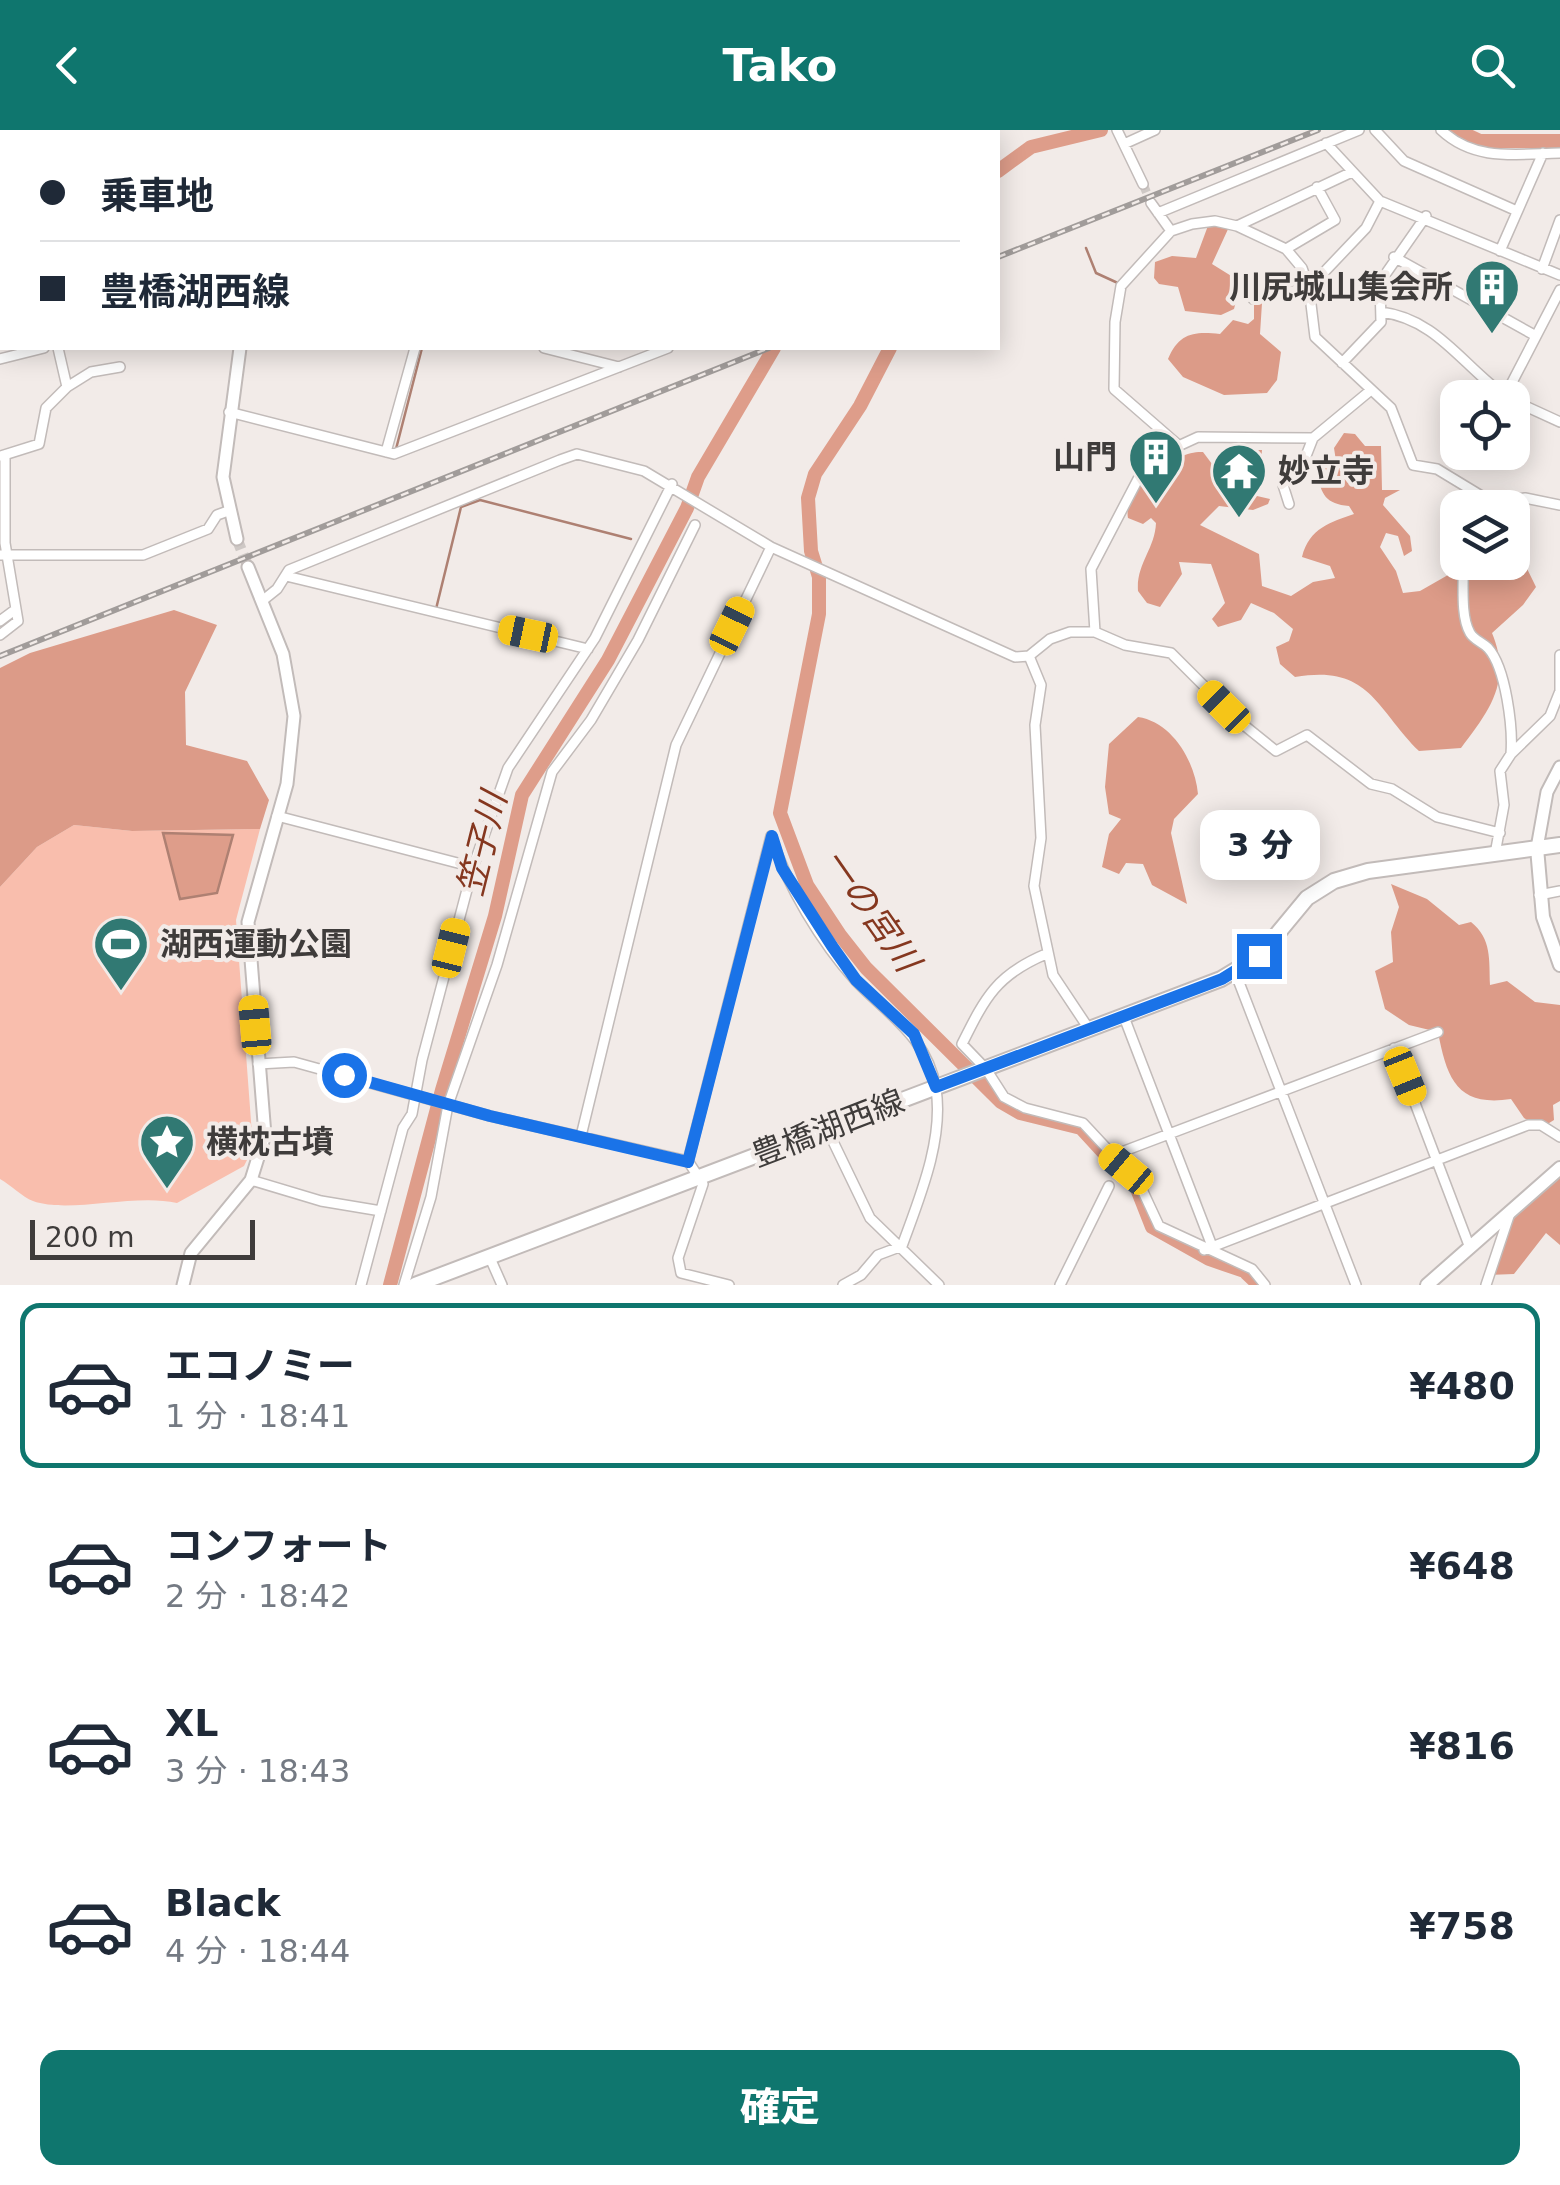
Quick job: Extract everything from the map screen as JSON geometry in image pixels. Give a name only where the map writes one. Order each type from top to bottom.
[{"type":"main road","name":"豊橋湖西線","points":[[415,1285],[1235,972],[1277,940],[1308,898],[1334,881],[1368,871],[1560,845]]},
{"type":"main road","points":[[1538,848],[1539,895],[1560,965]]},
{"type":"main road","points":[[1428,1285],[1512,1206],[1560,1168]]},
{"type":"street","points":[[1117,130],[1142,184]]},
{"type":"street","points":[[1124,144],[1155,130]]},
{"type":"street","points":[[1158,212],[1359,130]]},
{"type":"street","points":[[1376,130],[1404,161],[1517,211]]},
{"type":"street","points":[[1441,130],[1476,151],[1560,153]]},
{"type":"street","points":[[1326,143],[1380,201],[1426,216],[1560,275]]},
{"type":"street","points":[[1500,251],[1543,153]]},
{"type":"street","points":[[1238,226],[1352,172]]},
{"type":"street","points":[[1286,249],[1335,220],[1318,187]]},
{"type":"street","points":[[1309,288],[1366,228],[1380,201]]},
{"type":"street","points":[[1150,203],[1171,231]]},
{"type":"street","points":[[1342,362],[1376,330],[1380,282],[1426,216]]},
{"type":"street","points":[[1542,269],[1560,220]]},
{"type":"street","points":[[1176,443],[1141,416],[1114,384],[1116,305],[1121,286],[1171,231],[1207,221],[1238,226],[1286,249],[1306,277],[1314,336],[1391,408],[1413,464],[1438,469],[1463,490]]},
{"type":"street","points":[[1394,258],[1536,336]]},
{"type":"street","points":[[1253,299],[1265,288],[1306,277]]},
{"type":"street","points":[[1516,380],[1560,290]]},
{"type":"street","points":[[1380,312],[1404,315],[1455,346],[1484,380]]},
{"type":"street","points":[[1,356],[29,350]]},
{"type":"street","points":[[58,350],[67,387]]},
{"type":"street","points":[[238,539],[228,511],[223,477],[240,350]]},
{"type":"street","points":[[386,452],[414,350]]},
{"type":"street","points":[[552,350],[620,367]]},
{"type":"street","points":[[229,412],[394,454],[663,350]]},
{"type":"street","points":[[0,635],[18,620],[3,555],[2,456],[39,444],[46,408],[67,387],[90,372],[120,367]]},
{"type":"street","points":[[1289,504],[1284,485],[1304,461],[1313,438],[1370,390]]},
{"type":"street","points":[[1530,408],[1557,421],[1560,409]]},
{"type":"street","points":[[1095,632],[1091,568],[1142,467],[1176,443],[1198,437],[1313,438]]},
{"type":"street","points":[[262,601],[288,570],[576,454],[644,471],[672,484],[771,546],[1015,657],[1030,656],[1050,639],[1070,632],[1095,632],[1126,645],[1180,657],[1240,722],[1276,751],[1307,735],[1349,772],[1370,784],[1392,789],[1437,817],[1500,833]]},
{"type":"street","points":[[361,1285],[418,1097],[473,867],[514,755],[588,649],[672,484]]},
{"type":"street","points":[[1530,499],[1560,504]]},
{"type":"street","points":[[3,555],[143,556],[208,529],[217,516],[228,511]]},
{"type":"street","points":[[404,1285],[431,1197],[448,1105],[496,965],[552,772],[591,720],[638,640],[695,525]]},
{"type":"street","points":[[581,1136],[676,745],[771,546]]},
{"type":"street","points":[[182,1285],[191,1253],[251,1180],[266,1135],[248,922],[292,760],[294,716],[283,654],[248,567]]},
{"type":"street","points":[[286,576],[588,649]]},
{"type":"street","points":[[1464,580],[1467,624],[1470,635],[1489,649],[1495,662],[1512,729],[1511,754]]},
{"type":"street","points":[[0,622],[16,609]]},
{"type":"street","points":[[1495,854],[1504,805],[1500,771],[1511,754],[1550,716],[1560,691],[1560,655]]},
{"type":"street","points":[[1030,656],[1041,685],[1035,726],[1041,838],[1034,886],[1053,975],[1089,1029]]},
{"type":"street","points":[[1538,848],[1547,792],[1560,767]]},
{"type":"street","points":[[277,816],[473,867]]},
{"type":"street","points":[[688,1162],[772,836],[782,868],[840,958],[856,980],[914,1034],[936,1087],[936,1125],[919,1204],[902,1246],[878,1256],[861,1275],[844,1285]]},
{"type":"street","points":[[1539,895],[1560,892]]},
{"type":"street","points":[[1046,954],[1018,966],[987,994],[962,1044],[1004,1096],[1024,1108],[1084,1123],[1138,1183],[1156,1223],[1252,1269],[1265,1285]]},
{"type":"street","points":[[1235,972],[1356,1285]]},
{"type":"street","points":[[1124,1017],[1208,1248]]},
{"type":"street","points":[[1110,1156],[1281,1088],[1438,1032]]},
{"type":"street","points":[[1394,1048],[1470,1248]]},
{"type":"street","points":[[258,1064],[294,1062],[448,1105],[688,1162],[702,1177],[699,1202],[678,1258],[681,1272],[728,1285]]},
{"type":"street","points":[[1208,1248],[1528,1125],[1541,1125],[1560,1137]]},
{"type":"street","points":[[827,1129],[856,1198],[870,1218],[939,1285]]},
{"type":"street","points":[[251,1180],[321,1200],[381,1211]]},
{"type":"street","points":[[1060,1285],[1109,1186]]},
{"type":"street","points":[[1486,1285],[1512,1206]]},
{"type":"street","points":[[490,1258],[502,1285]]},
{"type":"shaded area","points":[[1209,223],[1229,227],[1212,264],[1241,282],[1234,309],[1221,315],[1185,311],[1178,287],[1159,284],[1154,278],[1155,262],[1172,256],[1196,258]]},
{"type":"shaded area","points":[[1262,303],[1260,334],[1281,352],[1277,380],[1267,393],[1224,395],[1183,377],[1168,359],[1177,344],[1188,336],[1220,334],[1233,320],[1248,324],[1254,319],[1254,304]]},
{"type":"shaded area","points":[[1344,433],[1355,434],[1365,446],[1381,446],[1382,490],[1400,490],[1385,498],[1383,505],[1410,536],[1412,551],[1404,556],[1398,536],[1386,533],[1380,547],[1396,571],[1403,593],[1420,591],[1440,580],[1530,580],[1530,575],[1536,587],[1523,605],[1492,633],[1498,650],[1499,680],[1489,708],[1461,748],[1419,751],[1380,705],[1355,683],[1320,675],[1295,677],[1280,664],[1276,647],[1289,641],[1293,629],[1274,613],[1251,603],[1241,620],[1218,627],[1212,619],[1225,603],[1211,564],[1179,562],[1182,574],[1160,607],[1147,603],[1138,591],[1156,523],[1151,518],[1143,524],[1128,518],[1133,494],[1166,464],[1203,452],[1215,468],[1239,469],[1255,450],[1262,450],[1260,473],[1249,487],[1257,496],[1270,499],[1268,504],[1253,510],[1219,506],[1200,525],[1259,554],[1262,586],[1291,596],[1313,582],[1335,578],[1330,566],[1302,557],[1315,533],[1354,514],[1349,506],[1326,497],[1320,487],[1317,472],[1336,461],[1334,448]]},
{"type":"shaded area","points":[[174,610],[217,625],[185,692],[186,745],[247,761],[269,800],[260,829],[132,831],[74,825],[37,847],[0,887],[0,668],[30,653]]},
{"type":"shaded area","points":[[1138,717],[1161,726],[1171,735],[1187,756],[1196,781],[1198,794],[1174,819],[1171,833],[1187,904],[1152,885],[1143,864],[1126,863],[1119,874],[1102,867],[1109,834],[1121,819],[1109,814],[1105,787],[1109,744]]},
{"type":"shaded area","name":"湖西運動公園","points":[[74,825],[132,831],[260,829],[236,920],[253,1148],[244,1166],[177,1203],[141,1200],[48,1204],[29,1199],[0,1179],[0,887],[37,847]]},
{"type":"shaded area","points":[[163,833],[233,835],[217,893],[180,899]]},
{"type":"shaded area","points":[[1391,884],[1427,899],[1459,925],[1471,922],[1478,929],[1488,951],[1490,985],[1507,981],[1535,1002],[1560,1005],[1560,1101],[1553,1105],[1554,1120],[1541,1128],[1524,1118],[1511,1099],[1478,1099],[1467,1094],[1451,1076],[1438,1032],[1409,1025],[1385,1009],[1375,971],[1393,962],[1391,932],[1399,907]]},
{"type":"shaded area","points":[[1560,1168],[1560,1245],[1546,1233],[1514,1274],[1488,1275],[1512,1206]]},
{"type":"waterway","name":"一の宮川","points":[[1000,170],[1031,147],[1101,130]]},
{"type":"waterway","points":[[1456,130],[1480,141],[1560,141]]},
{"type":"waterway","points":[[1086,248],[1096,273],[1120,284]]},
{"type":"waterway","points":[[396,449],[421,350]]},
{"type":"waterway","name":"笠子川","points":[[390,1285],[442,1090],[495,916],[522,795],[608,660],[687,508],[698,477],[773,350]]},
{"type":"waterway","name":"一の宮川","points":[[889,350],[860,406],[815,474],[808,498],[811,551],[819,577],[819,614],[780,813],[807,885],[866,968],[1001,1102],[1020,1113],[1081,1128],[1137,1189],[1152,1227],[1209,1259],[1244,1271],[1259,1285]]},
{"type":"waterway","points":[[436,609],[461,507],[480,500],[631,539]]},
{"type":"tunnel","points":[[1143,184],[1151,203]]},
{"type":"tunnel","points":[[237,539],[248,567]]},
{"type":"railway","points":[[1000,256],[1318,130]]},
{"type":"railway","points":[[0,656],[764,350]]},
{"type":"place","name":"川尻城山集会所","points":[[1492,336]]},
{"type":"place","name":"山門","points":[[1156,506]]},
{"type":"place","name":"妙立寺","points":[[1239,520]]},
{"type":"place","name":"湖西運動公園","points":[[121,993]]},
{"type":"place","name":"横枕古墳","points":[[167,1191]]},
{"type":"route","points":[[344,1075],[490,1116],[688,1162],[766,842],[772,836],[782,868],[856,980],[914,1034],[936,1087],[1222,979],[1259,956]]}]
